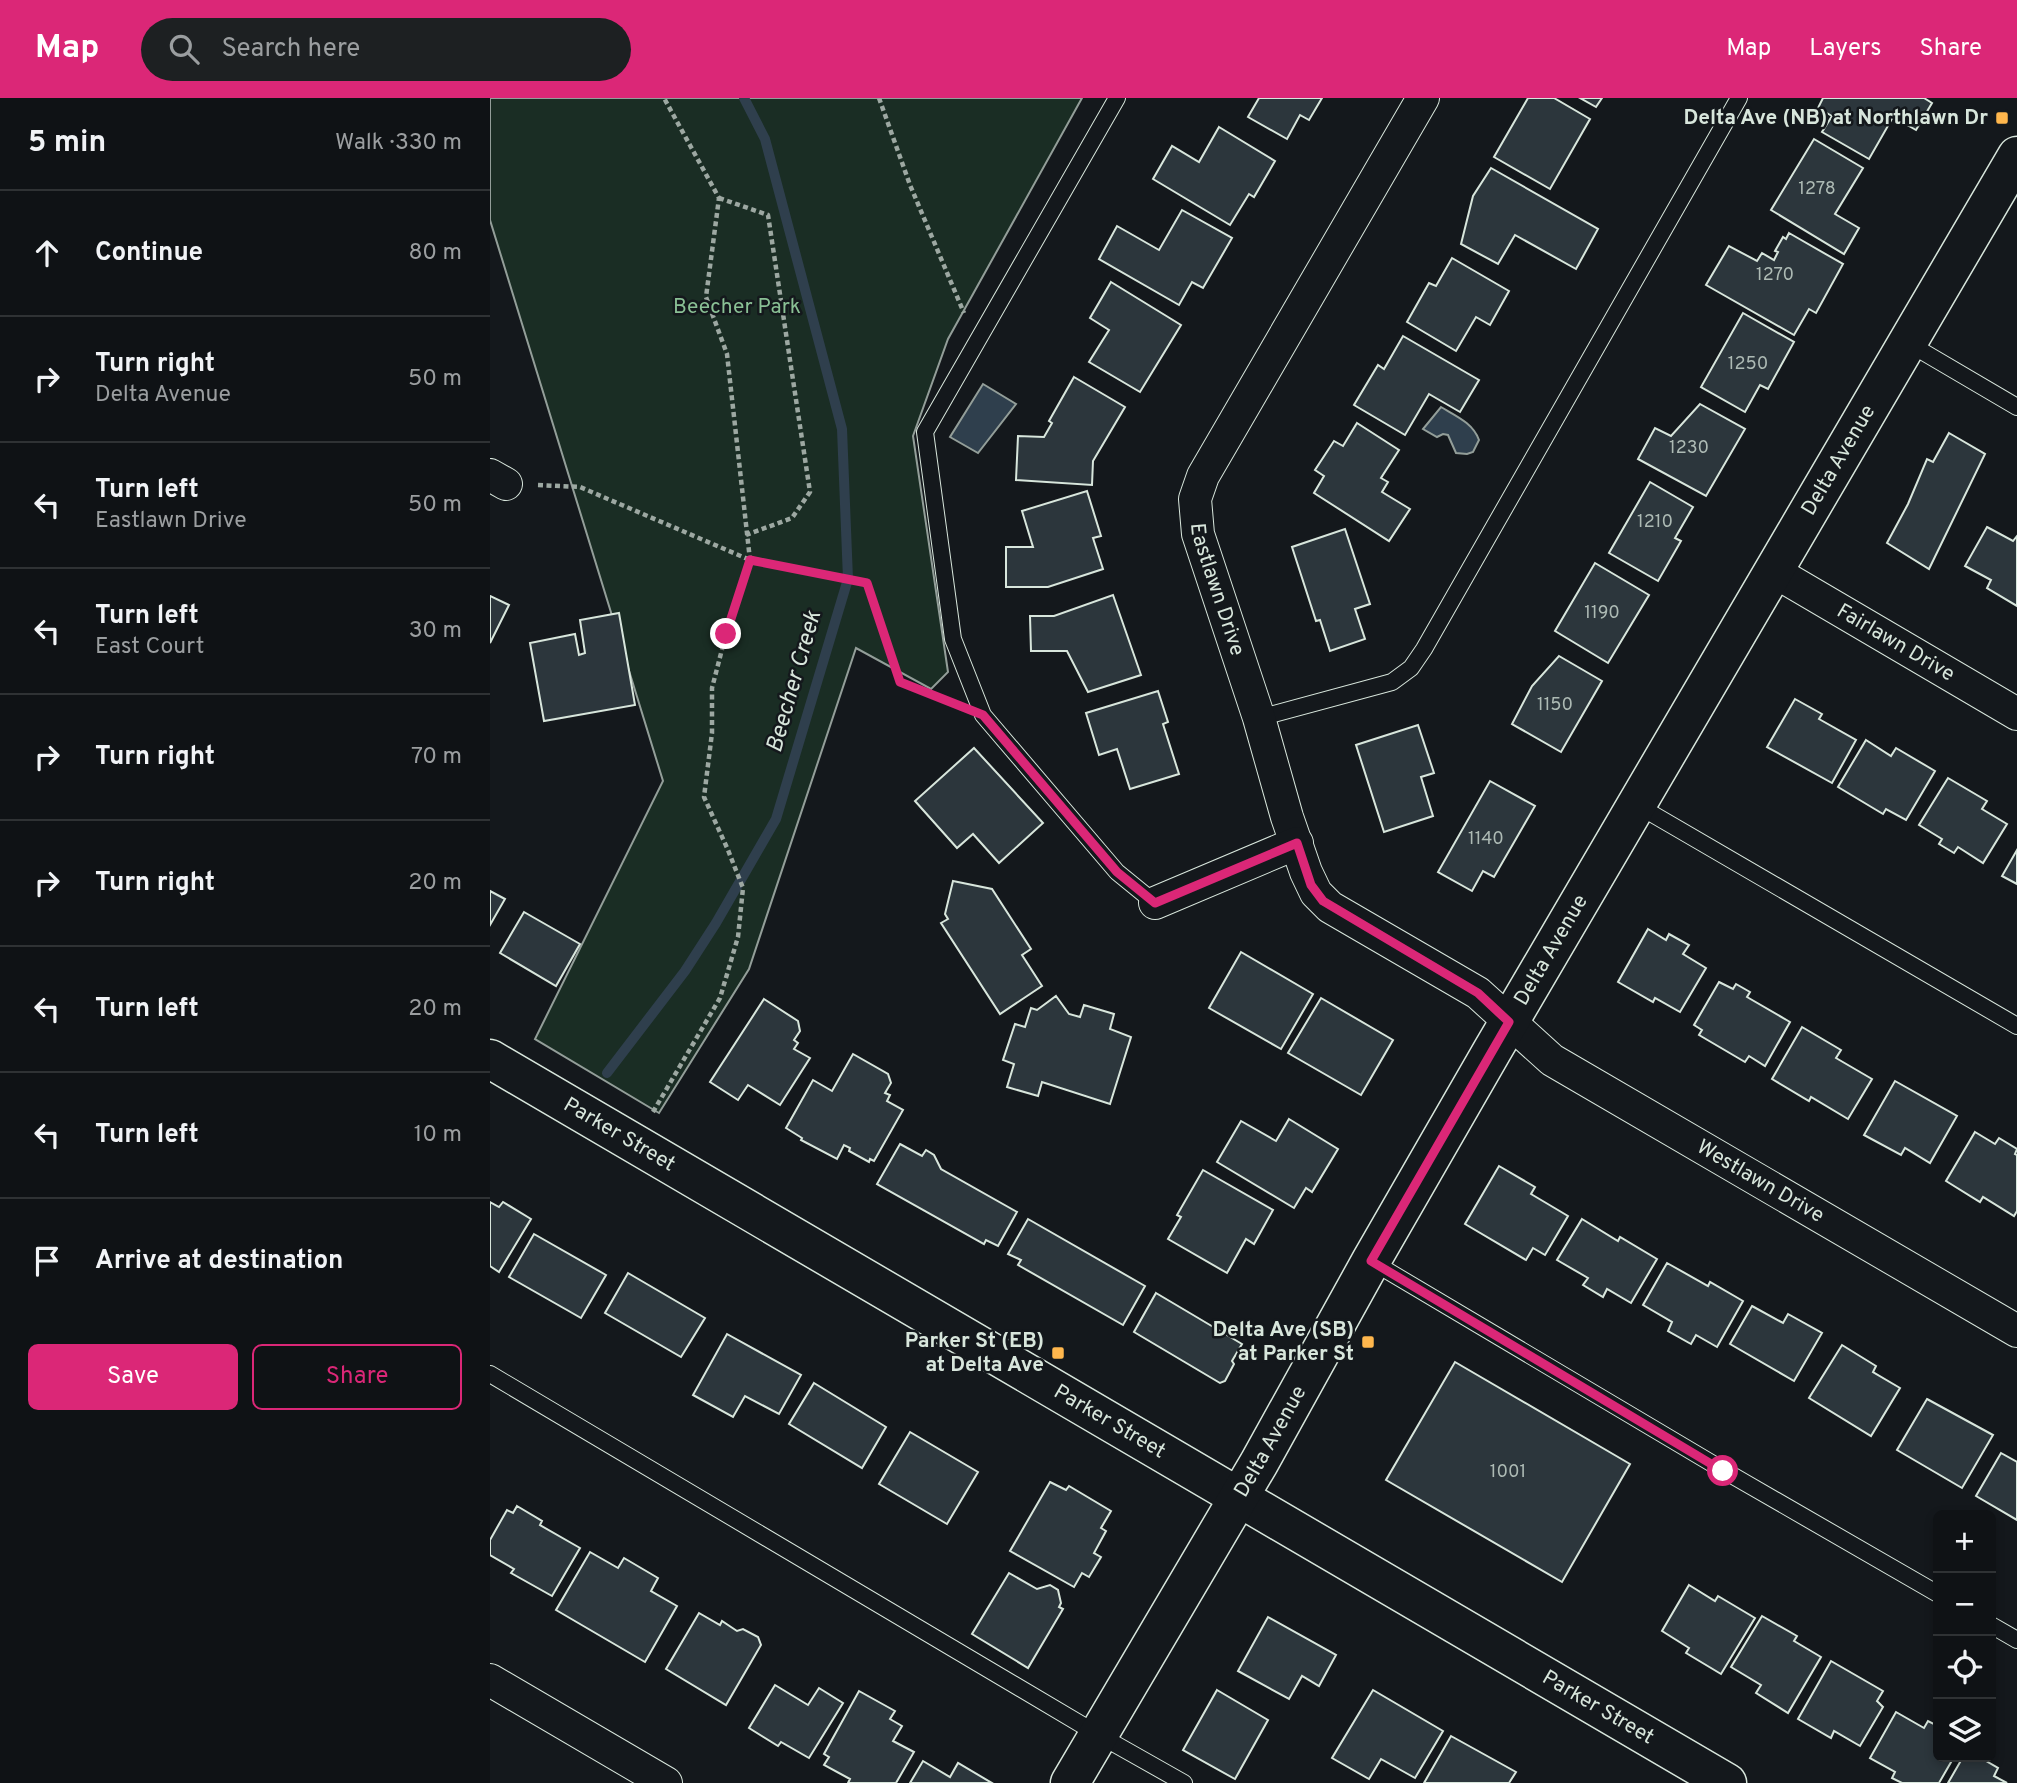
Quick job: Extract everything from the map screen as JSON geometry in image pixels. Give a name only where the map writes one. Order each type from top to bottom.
[{"type":"street","name":"Eastlawn Drive","points":[[1423,98],[1203,476],[1195,499],[1198,534],[1311,885],[1323,901],[1478,993],[1509,1022]]},
{"type":"street","name":"Delta Avenue","points":[[1070,1783],[1238,1497],[1509,1022],[2017,156]]},
{"type":"street","name":"Fairlawn Drive","points":[[1775,572],[2017,714]]},
{"type":"street","points":[[1155,903],[1297,843]]},
{"type":"street","name":"Westlawn Drive","points":[[1509,1022],[1552,1060],[2017,1331]]},
{"type":"street","name":"Parker Street","points":[[490,1059],[1727,1783]]},
{"type":"street","points":[[490,1680],[666,1783]]},
{"type":"lane","points":[[1117,98],[925,432],[953,639],[983,715],[1117,872],[1155,903]]},
{"type":"lane","points":[[1259,718],[1392,682],[1411,668],[1739,98]]},
{"type":"lane","points":[[1908,343],[2017,407]]},
{"type":"lane","points":[[1637,805],[2017,1026]]},
{"type":"lane","points":[[1371,1261],[1723,1471],[1933,1591]]},
{"type":"lane","points":[[490,1374],[1184,1783]]},
{"type":"lane","points":[[1996,1628],[2017,1640]]},
{"type":"path","points":[[634,1144],[720,998],[738,937],[743,888],[704,797],[712,733],[712,688],[750,560],[727,354],[706,297],[719,198],[664,98]]},
{"type":"path","points":[[879,98],[910,185],[976,343]]},
{"type":"path","points":[[719,198],[768,215],[810,492],[792,518],[746,535]]},
{"type":"path","points":[[498,479],[580,487],[750,560],[867,583],[900,682],[983,715]]},
{"type":"green space","name":"Beecher Park","points":[[490,98],[1082,98],[948,339],[913,436],[948,672],[931,689],[856,648],[749,969],[659,1113],[535,1039],[663,781],[490,220]]},
{"type":"water","points":[[983,384],[1016,404],[978,453],[950,437]]},
{"type":"water","points":[[1441,407],[1473,429],[1479,440],[1473,452],[1456,453],[1448,435],[1437,437],[1423,429]]},
{"type":"building","points":[[1259,98],[1322,98],[1309,120],[1300,115],[1287,139],[1248,117]]},
{"type":"building","points":[[1528,98],[1554,98],[1590,119],[1550,189],[1494,157]]},
{"type":"building","points":[[1580,98],[1602,98],[1596,107]]},
{"type":"building","points":[[1823,98],[1924,98],[1932,103],[1916,130],[1893,117],[1869,159],[1822,132],[1832,116],[1818,108]]},
{"type":"building","points":[[1219,127],[1275,161],[1254,197],[1249,194],[1230,225],[1153,179],[1172,146],[1199,162]]},
{"type":"building","points":[[1814,139],[1863,168],[1835,214],[1859,228],[1844,254],[1771,210]]},
{"type":"building","points":[[1491,168],[1598,229],[1576,269],[1515,235],[1498,264],[1461,244],[1473,196]]},
{"type":"building","points":[[1182,210],[1232,238],[1203,288],[1192,282],[1179,305],[1099,259],[1117,226],[1159,250]]},
{"type":"building","points":[[1789,233],[1843,264],[1816,313],[1809,309],[1794,335],[1706,285],[1729,246],[1757,261],[1762,253],[1774,260],[1778,252],[1775,251],[1783,237],[1786,239]]},
{"type":"building","points":[[1452,258],[1509,291],[1490,325],[1476,317],[1456,351],[1407,322],[1429,283],[1436,286]]},
{"type":"building","points":[[1111,282],[1181,325],[1140,392],[1089,362],[1109,330],[1090,318]]},
{"type":"building","points":[[1743,313],[1794,342],[1768,389],[1760,385],[1745,412],[1701,387]]},
{"type":"building","points":[[1403,336],[1479,380],[1460,412],[1429,394],[1405,435],[1354,405],[1378,365],[1384,369]]},
{"type":"building","points":[[1074,377],[1125,407],[1093,461],[1092,485],[1016,480],[1018,436],[1044,437],[1052,423],[1049,421]]},
{"type":"building","points":[[1700,404],[1745,429],[1706,496],[1638,459],[1655,428],[1671,436]]},
{"type":"building","points":[[1357,423],[1399,450],[1381,478],[1388,482],[1382,492],[1410,509],[1389,541],[1314,493],[1324,476],[1315,470],[1334,441],[1343,446]]},
{"type":"building","points":[[1949,433],[1985,454],[1929,569],[1887,543],[1908,504],[1927,459],[1933,462]]},
{"type":"building","points":[[1650,482],[1693,507],[1675,538],[1681,541],[1658,581],[1609,553]]},
{"type":"building","points":[[1087,491],[1101,536],[1093,538],[1103,569],[1048,587],[1006,587],[1006,547],[1033,547],[1022,511]]},
{"type":"building","points":[[1987,527],[2013,541],[2017,536],[2017,606],[1987,588],[1991,580],[1965,566]]},
{"type":"building","points":[[1345,529],[1370,604],[1355,609],[1365,639],[1330,651],[1320,620],[1316,621],[1292,547]]},
{"type":"building","points":[[1595,563],[1649,595],[1608,663],[1555,631]]},
{"type":"building","points":[[1113,595],[1141,675],[1088,692],[1067,651],[1031,651],[1030,616],[1054,616]]},
{"type":"building","points":[[490,596],[509,605],[490,643]]},
{"type":"building","points":[[619,613],[635,705],[544,721],[530,643],[575,634],[579,655],[585,653],[580,620]]},
{"type":"building","points":[[1559,656],[1602,681],[1561,752],[1512,724],[1532,686]]},
{"type":"building","points":[[1158,691],[1168,722],[1163,724],[1179,774],[1130,789],[1117,749],[1099,755],[1086,713]]},
{"type":"building","points":[[1795,699],[1822,714],[1819,719],[1856,740],[1832,783],[1767,747]]},
{"type":"building","points":[[1418,725],[1434,773],[1421,777],[1433,816],[1384,832],[1356,745]]},
{"type":"building","points":[[1866,740],[1891,756],[1896,748],[1935,771],[1906,820],[1886,809],[1883,814],[1838,787]]},
{"type":"building","points":[[974,748],[1043,823],[999,863],[973,834],[957,848],[915,801]]},
{"type":"building","points":[[1948,778],[1987,801],[1982,809],[2007,824],[1983,863],[1958,847],[1954,853],[1939,844],[1942,839],[1919,825]]},
{"type":"building","points":[[1490,781],[1535,806],[1494,877],[1483,871],[1472,891],[1438,872]]},
{"type":"building","points":[[2017,850],[2017,884],[2002,876]]},
{"type":"building","points":[[953,881],[992,889],[1031,949],[1022,955],[1042,986],[1000,1014],[941,923],[948,919],[945,914]]},
{"type":"building","points":[[490,891],[505,899],[490,925]]},
{"type":"building","points":[[524,912],[580,944],[556,986],[500,953]]},
{"type":"building","points":[[1648,929],[1666,940],[1669,934],[1689,945],[1683,954],[1706,968],[1680,1012],[1655,998],[1653,1002],[1618,982]]},
{"type":"building","points":[[1241,952],[1313,994],[1281,1049],[1209,1008]]},
{"type":"building","points":[[1719,982],[1733,989],[1736,984],[1750,992],[1747,997],[1790,1022],[1765,1066],[1749,1056],[1745,1062],[1699,1035],[1702,1030],[1694,1025]]},
{"type":"building","points":[[1056,996],[1069,1014],[1080,1017],[1084,1005],[1114,1014],[1110,1029],[1131,1037],[1110,1104],[1042,1082],[1038,1096],[1007,1087],[1014,1064],[1003,1060],[1015,1024],[1025,1027],[1031,1008],[1037,1010]]},
{"type":"building","points":[[1321,998],[1393,1040],[1361,1095],[1288,1053]]},
{"type":"building","points":[[764,999],[798,1021],[800,1031],[794,1040],[798,1043],[794,1049],[810,1058],[780,1105],[748,1085],[738,1100],[710,1082]]},
{"type":"building","points":[[1802,1027],[1841,1050],[1836,1058],[1872,1079],[1848,1119],[1811,1097],[1809,1101],[1772,1079]]},
{"type":"building","points":[[853,1054],[888,1074],[891,1083],[885,1093],[890,1095],[887,1101],[903,1110],[874,1161],[870,1159],[869,1162],[849,1151],[850,1148],[844,1145],[837,1159],[801,1140],[802,1138],[786,1128],[813,1080],[832,1091]]},
{"type":"building","points":[[1895,1081],[1957,1116],[1930,1163],[1905,1148],[1901,1155],[1864,1135]]},
{"type":"building","points":[[1289,1119],[1338,1149],[1312,1192],[1306,1188],[1294,1208],[1217,1162],[1241,1121],[1276,1141]]},
{"type":"building","points":[[1975,1132],[1995,1144],[1999,1138],[2017,1149],[2017,1211],[2014,1216],[1983,1197],[1980,1202],[1946,1181]]},
{"type":"building","points":[[900,1144],[922,1156],[926,1150],[934,1155],[941,1169],[1017,1212],[998,1246],[986,1240],[984,1244],[877,1184]]},
{"type":"building","points":[[1499,1166],[1535,1187],[1531,1194],[1568,1216],[1545,1255],[1533,1248],[1526,1260],[1465,1224]]},
{"type":"building","points":[[1203,1170],[1273,1210],[1254,1244],[1246,1239],[1227,1273],[1168,1239],[1181,1217],[1177,1215]]},
{"type":"building","points":[[490,1202],[499,1207],[503,1202],[531,1219],[499,1272],[490,1266]]},
{"type":"building","points":[[1028,1219],[1145,1286],[1123,1325],[1018,1265],[1021,1260],[1008,1254]]},
{"type":"building","points":[[1582,1219],[1618,1241],[1620,1237],[1657,1259],[1631,1303],[1607,1289],[1603,1297],[1583,1285],[1588,1278],[1557,1260]]},
{"type":"building","points":[[534,1234],[606,1275],[581,1318],[509,1277]]},
{"type":"building","points":[[1667,1263],[1708,1286],[1710,1282],[1743,1301],[1717,1347],[1696,1335],[1691,1344],[1668,1331],[1672,1322],[1643,1305]]},
{"type":"building","points":[[628,1273],[705,1318],[681,1357],[605,1313]]},
{"type":"building","points":[[1156,1293],[1242,1344],[1225,1381],[1220,1383],[1134,1332]]},
{"type":"building","points":[[1752,1306],[1783,1323],[1788,1314],[1822,1333],[1794,1381],[1730,1344]]},
{"type":"building","points":[[727,1334],[801,1375],[779,1414],[745,1396],[733,1417],[693,1395]]},
{"type":"building","points":[[1842,1345],[1876,1366],[1873,1372],[1900,1388],[1871,1436],[1809,1398]]},
{"type":"building","points":[[1455,1362],[1630,1464],[1562,1582],[1386,1480]]},
{"type":"building","points":[[814,1383],[886,1427],[862,1468],[789,1424]]},
{"type":"building","points":[[1927,1399],[1993,1435],[1962,1488],[1897,1450]]},
{"type":"building","points":[[910,1432],[978,1472],[947,1524],[879,1484]]},
{"type":"building","points":[[2001,1453],[2017,1462],[2017,1520],[1976,1496]]},
{"type":"building","points":[[1050,1482],[1066,1490],[1069,1486],[1111,1511],[1101,1528],[1106,1531],[1094,1553],[1101,1557],[1089,1577],[1082,1573],[1074,1587],[1010,1551]]},
{"type":"building","points":[[517,1506],[542,1521],[540,1525],[580,1548],[552,1596],[511,1573],[514,1569],[490,1555],[490,1540],[507,1510],[513,1513]]},
{"type":"building","points":[[590,1552],[618,1568],[624,1558],[658,1578],[651,1591],[677,1606],[645,1662],[556,1610]]},
{"type":"building","points":[[1009,1573],[1037,1589],[1050,1585],[1058,1590],[1061,1603],[1059,1607],[1063,1609],[1028,1668],[972,1634]]},
{"type":"building","points":[[1689,1585],[1715,1601],[1718,1596],[1755,1618],[1721,1674],[1686,1653],[1689,1648],[1662,1631]]},
{"type":"building","points":[[699,1613],[720,1625],[722,1621],[737,1631],[743,1629],[758,1637],[761,1645],[726,1705],[666,1669]]},
{"type":"building","points":[[1762,1616],[1797,1636],[1794,1641],[1821,1657],[1788,1713],[1756,1693],[1761,1685],[1731,1667]]},
{"type":"building","points":[[1268,1617],[1336,1655],[1319,1686],[1302,1676],[1289,1699],[1238,1671]]},
{"type":"building","points":[[1831,1661],[1883,1691],[1877,1701],[1883,1707],[1860,1746],[1834,1731],[1831,1738],[1798,1719]]},
{"type":"building","points":[[775,1685],[808,1705],[819,1688],[843,1703],[809,1758],[781,1742],[778,1746],[749,1728]]},
{"type":"building","points":[[1217,1690],[1268,1720],[1235,1779],[1183,1750]]},
{"type":"building","points":[[1373,1690],[1443,1731],[1415,1778],[1381,1759],[1369,1779],[1332,1758]]},
{"type":"building","points":[[859,1691],[895,1711],[890,1719],[902,1726],[893,1741],[914,1752],[896,1783],[848,1783],[850,1779],[824,1765],[829,1757],[824,1754]]},
{"type":"building","points":[[1896,1712],[1924,1728],[1928,1721],[1933,1724],[1933,1762],[1951,1762],[1939,1783],[1902,1783],[1892,1778],[1895,1772],[1870,1758]]},
{"type":"building","points":[[1451,1736],[1516,1772],[1509,1783],[1424,1783]]},
{"type":"building","points":[[923,1761],[950,1777],[958,1763],[992,1783],[910,1783]]},
{"type":"building","points":[[1960,1762],[1988,1762],[1998,1768],[1994,1776],[2007,1783],[1948,1783]]},
{"type":"waterway","name":"Beecher Creek","points":[[607,1073],[685,971],[776,819],[848,579],[842,429],[765,139],[744,98]]},
{"type":"place","name":"Delta Ave (NB) at Northlawn Dr","points":[[2002,118]]},
{"type":"place","name":"Delta Ave (SB) at Parker St","points":[[1368,1342]]},
{"type":"place","name":"Parker St (EB) at Delta Ave","points":[[1058,1353]]},
{"type":"route","points":[[726,634],[750,560],[867,583],[900,682],[983,715],[1117,872],[1155,903],[1297,843],[1311,885],[1330,907],[1478,993],[1509,1022],[1371,1261],[1723,1471]]}]
